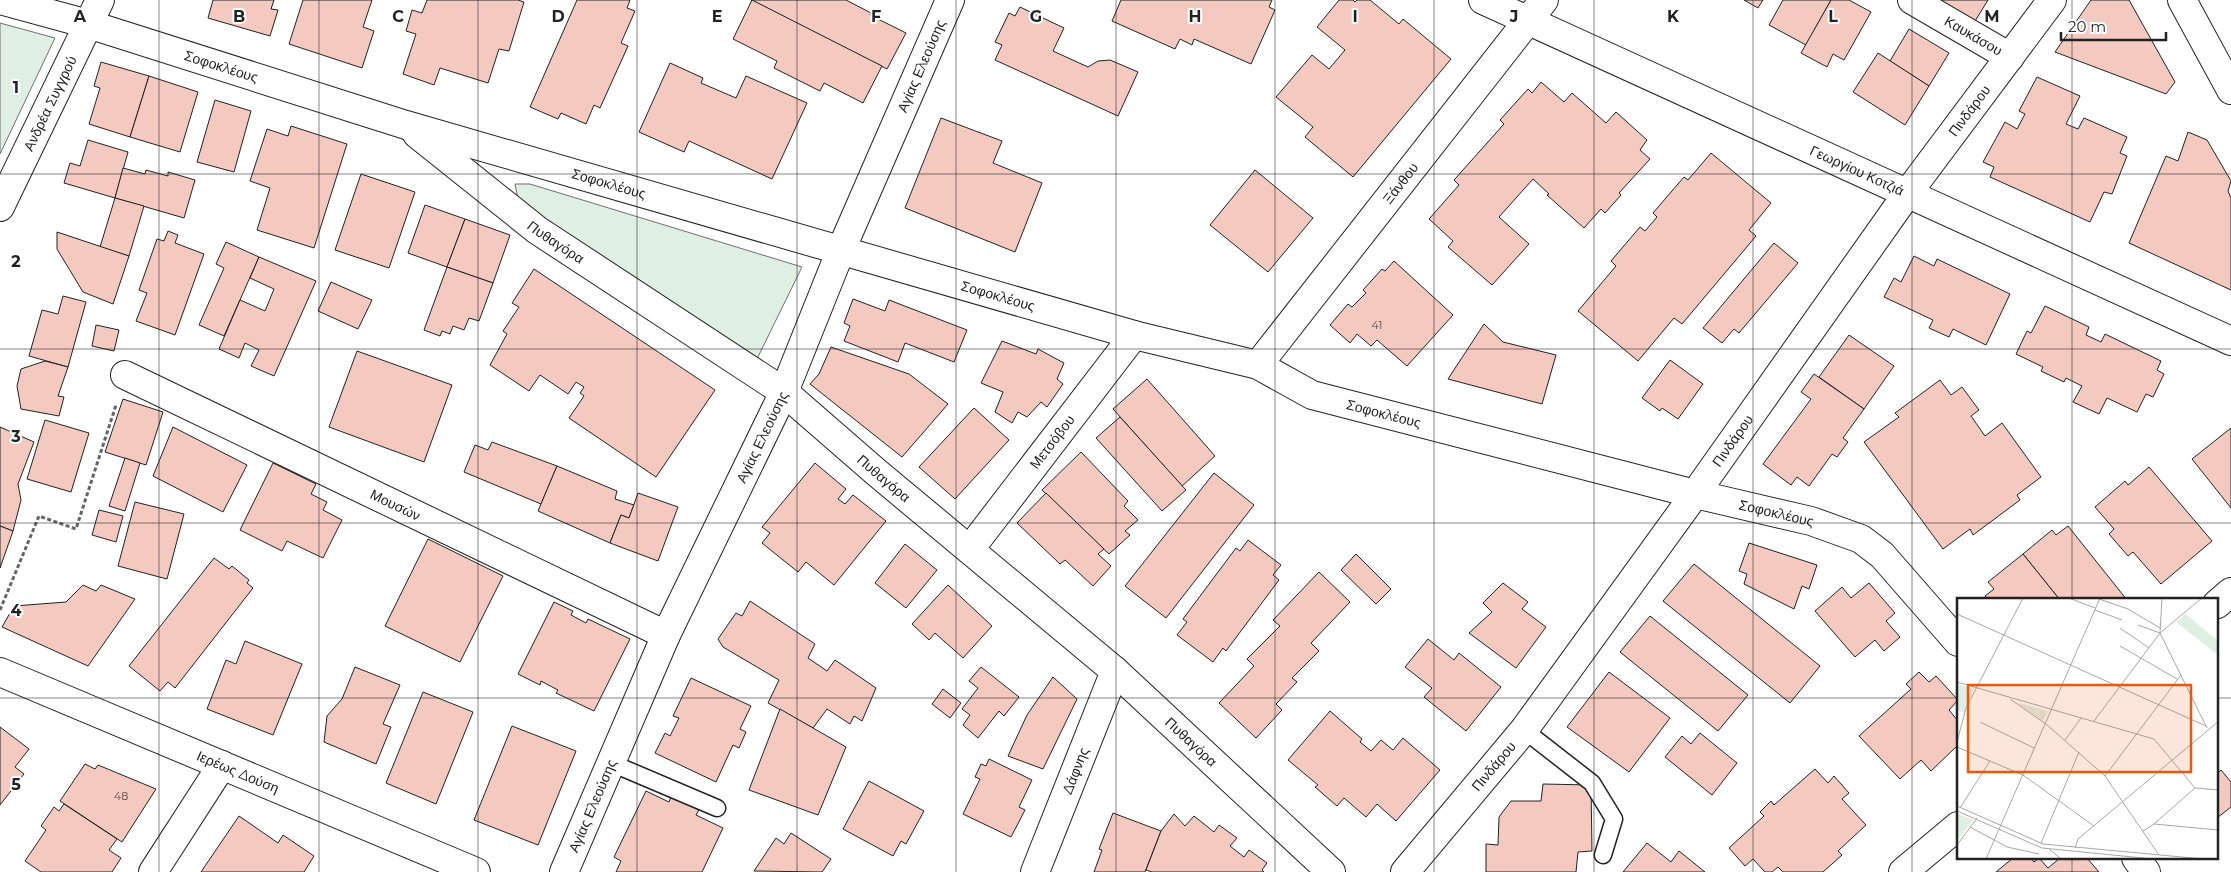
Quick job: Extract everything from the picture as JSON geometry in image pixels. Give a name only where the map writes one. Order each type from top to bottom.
[{"type":"street","name":"Σοφοκλέους","points":[[0,0],[88,24],[406,125],[1134,335],[1258,365],[1312,395],[1696,494],[1810,521],[1862,539],[1882,556],[1957,641]]},
{"type":"street","name":"Ανδρέα Συγγρού","points":[[0,207],[100,0]]},
{"type":"street","name":"Αγίας Ελεούσης","points":[[564,872],[666,636],[784,392],[841,250],[950,0]]},
{"type":"street","name":"Γεωργίου Κοτζιά","points":[[1483,0],[2231,341]]},
{"type":"street","name":"Ξάνθου","points":[[1258,365],[1544,0]]},
{"type":"street","name":"Καυκάσου","points":[[1912,0],[2010,57]]},
{"type":"street","name":"Πινδάρου","points":[[1405,872],[1524,730],[1696,494],[1907,194],[2052,0]]},
{"type":"street","points":[[2182,0],[2231,90]]},
{"type":"street","name":"Πυθαγόρα","points":[[406,125],[537,230],[784,392],[1115,671],[1331,872]]},
{"type":"street","name":"Μετσόβου","points":[[970,548],[1134,335]]},
{"type":"street","name":"Μουσών","points":[[125,375],[666,636]]},
{"type":"street","points":[[2218,603],[2231,592]]},
{"type":"street","name":"Δάφνης","points":[[1035,872],[1115,671]]},
{"type":"street","name":"Ιερέως Δούση","points":[[0,672],[476,872]]},
{"type":"street","points":[[153,872],[222,765]]},
{"type":"street","points":[[1903,872],[1957,827]]},
{"type":"street","points":[[2137,860],[2146,872]]},
{"type":"lane","points":[[1524,730],[1592,783],[1614,819],[1603,855]]},
{"type":"lane","points":[[611,763],[717,808]]},
{"type":"path","points":[[0,610],[39,516],[76,529],[125,375]]},
{"type":"green space","points":[[0,23],[55,38],[0,154]]},
{"type":"green space","points":[[515,184],[530,184],[802,267],[755,363],[544,224],[518,199]]},
{"type":"building","points":[[213,0],[274,0],[271,9],[278,10],[270,36],[208,18]]},
{"type":"building","points":[[303,0],[372,0],[363,27],[374,31],[362,68],[289,44]]},
{"type":"building","points":[[427,0],[518,0],[524,2],[509,51],[499,49],[488,83],[440,68],[434,85],[403,74],[416,34],[406,31],[412,10],[422,13]]},
{"type":"building","points":[[577,0],[630,0],[627,8],[635,11],[621,43],[628,46],[600,108],[594,105],[586,124],[561,113],[558,119],[530,107]]},
{"type":"building","points":[[751,0],[846,0],[871,13],[870,15],[906,33],[887,69]]},
{"type":"building","points":[[752,0],[882,66],[863,103],[824,83],[820,91],[774,68],[777,61],[733,39]]},
{"type":"building","points":[[1121,0],[1272,0],[1269,7],[1275,10],[1251,64],[1194,39],[1192,45],[1180,39],[1175,49],[1112,21]]},
{"type":"building","points":[[1339,0],[1353,0],[1355,2],[1357,0],[1370,0],[1399,24],[1403,19],[1451,59],[1353,177],[1305,137],[1313,127],[1276,97],[1312,55],[1329,69],[1345,50],[1317,27]]},
{"type":"building","points":[[1744,0],[1763,0],[1758,8]]},
{"type":"building","points":[[1783,0],[1831,0],[1806,45],[1769,25]]},
{"type":"building","points":[[1831,0],[1849,0],[1871,12],[1844,60],[1833,54],[1827,67],[1801,53]]},
{"type":"building","points":[[1931,0],[1988,0],[1972,26]]},
{"type":"building","points":[[2091,0],[2129,0],[2175,82],[2166,94],[2055,52]]},
{"type":"building","points":[[1020,7],[1064,28],[1053,51],[1088,67],[1098,61],[1110,60],[1138,72],[1118,116],[995,60],[1002,45],[995,42],[1009,13],[1015,16]]},
{"type":"building","points":[[1909,29],[1949,53],[1929,86],[1890,61]]},
{"type":"building","points":[[1878,53],[1929,86],[1905,125],[1853,92]]},
{"type":"building","points":[[101,62],[149,76],[130,137],[89,124],[100,88],[94,86]]},
{"type":"building","points":[[670,63],[703,78],[701,83],[736,98],[746,76],[807,103],[772,179],[689,141],[684,152],[639,132]]},
{"type":"building","points":[[149,76],[198,92],[180,152],[130,137]]},
{"type":"building","points":[[2037,77],[2080,96],[2066,124],[2078,129],[2084,118],[2127,137],[2120,153],[2127,156],[2112,194],[2104,192],[2090,222],[1990,177],[1994,167],[1983,162],[2005,122],[2017,129],[2025,114],[2019,111]]},
{"type":"building","points":[[1541,82],[1564,102],[1572,93],[1606,123],[1616,112],[1647,140],[1640,150],[1650,159],[1619,193],[1621,195],[1605,213],[1601,209],[1584,228],[1547,195],[1549,194],[1533,179],[1499,217],[1529,244],[1492,285],[1448,247],[1453,241],[1429,219],[1459,185],[1454,180],[1504,124],[1500,120],[1528,89],[1532,93]]},
{"type":"building","points":[[215,100],[251,111],[234,172],[197,162]]},
{"type":"building","points":[[941,118],[1002,141],[993,163],[1042,183],[1015,252],[905,208]]},
{"type":"building","points":[[291,126],[347,144],[314,248],[257,230],[270,188],[250,181],[267,129],[288,136]]},
{"type":"building","points":[[2188,132],[2207,140],[2231,181],[2228,191],[2231,198],[2231,290],[2129,243],[2166,156],[2178,161]]},
{"type":"building","points":[[88,140],[128,152],[115,198],[64,183],[70,163],[80,166]]},
{"type":"building","points":[[1711,153],[1771,203],[1749,230],[1756,236],[1682,324],[1674,318],[1638,361],[1578,311],[1616,266],[1611,261],[1640,227],[1645,231],[1657,217],[1653,213],[1684,177],[1688,180]]},
{"type":"building","points":[[123,168],[145,174],[146,170],[168,176],[168,172],[195,180],[184,218],[115,198]]},
{"type":"building","points":[[1255,170],[1313,218],[1268,272],[1210,225]]},
{"type":"building","points":[[361,174],[415,192],[389,268],[335,250]]},
{"type":"building","points":[[115,198],[144,206],[129,256],[100,247]]},
{"type":"building","points":[[425,205],[465,219],[447,267],[408,253]]},
{"type":"building","points":[[465,219],[510,235],[493,283],[447,267]]},
{"type":"building","points":[[168,231],[178,235],[175,243],[204,254],[175,335],[136,321],[147,293],[139,290],[157,239],[164,241]]},
{"type":"building","points":[[57,232],[129,256],[113,304],[83,292],[57,249]]},
{"type":"building","points":[[226,242],[259,257],[224,336],[199,325],[224,268],[216,264]]},
{"type":"building","points":[[1774,243],[1798,263],[1739,333],[1734,329],[1722,343],[1703,328]]},
{"type":"building","points":[[1914,256],[1934,266],[1937,259],[2010,294],[1986,345],[1953,329],[1949,337],[1929,328],[1933,320],[1884,297],[1894,278],[1901,282]]},
{"type":"building","points":[[259,257],[316,281],[274,376],[251,366],[259,350],[245,343],[239,358],[219,349],[240,300],[265,311],[274,289],[250,278]]},
{"type":"building","points":[[1394,261],[1453,315],[1407,366],[1377,340],[1371,346],[1357,334],[1350,343],[1330,325],[1348,304],[1352,307],[1366,293],[1363,290],[1382,269],[1385,271]]},
{"type":"building","points":[[447,267],[493,283],[479,321],[469,318],[464,330],[453,326],[450,334],[442,331],[440,336],[424,330]]},
{"type":"building","points":[[534,269],[715,390],[656,477],[569,418],[584,396],[580,393],[584,387],[576,382],[568,394],[540,375],[529,391],[490,365],[507,334],[503,331],[519,307],[512,303]]},
{"type":"building","points":[[331,282],[372,300],[358,329],[318,311]]},
{"type":"building","points":[[63,296],[86,302],[68,367],[29,356],[42,310],[58,314]]},
{"type":"building","points":[[853,299],[885,311],[889,300],[967,330],[954,362],[905,343],[898,362],[844,341],[850,326],[844,323]]},
{"type":"building","points":[[2045,306],[2089,327],[2086,335],[2101,342],[2105,334],[2161,361],[2157,370],[2164,374],[2153,397],[2146,394],[2137,412],[2107,398],[2099,414],[2073,402],[2082,386],[2066,378],[2064,382],[2041,371],[2043,367],[2016,354],[2027,331],[2031,333]]},
{"type":"building","points":[[1484,324],[1503,342],[1556,355],[1542,404],[1448,379]]},
{"type":"building","points":[[96,325],[119,330],[114,351],[92,346]]},
{"type":"building","points":[[1849,335],[1894,366],[1864,409],[1819,377]]},
{"type":"building","points":[[1002,341],[1036,354],[1038,349],[1064,363],[1057,379],[1063,384],[1047,407],[1041,402],[1027,417],[1018,412],[1012,423],[995,412],[1003,392],[981,383]]},
{"type":"building","points":[[831,347],[909,374],[948,404],[902,457],[810,384],[819,374]]},
{"type":"building","points":[[357,351],[452,385],[424,462],[329,427]]},
{"type":"building","points":[[1670,360],[1703,384],[1678,419],[1662,408],[1660,411],[1642,398]]},
{"type":"building","points":[[45,361],[68,367],[58,396],[64,397],[59,416],[21,409],[17,386],[21,369]]},
{"type":"building","points":[[1814,374],[1864,409],[1843,438],[1848,442],[1837,457],[1832,454],[1809,486],[1797,477],[1791,485],[1763,464],[1811,399],[1801,392]]},
{"type":"building","points":[[1147,379],[1215,456],[1182,486],[1113,409]]},
{"type":"building","points":[[1940,380],[1951,395],[1962,387],[1979,410],[1971,416],[1985,436],[2002,423],[2041,477],[2017,495],[2020,500],[1973,535],[1970,529],[1943,549],[1864,442],[1899,417],[1895,413]]},
{"type":"building","points":[[123,399],[163,412],[146,465],[105,452]]},
{"type":"building","points":[[974,408],[1009,440],[955,499],[919,467]]},
{"type":"building","points":[[1120,417],[1186,490],[1162,511],[1096,438]]},
{"type":"building","points":[[45,420],[89,433],[71,492],[27,479]]},
{"type":"building","points":[[0,427],[34,442],[18,484],[21,500],[13,531],[0,526]]},
{"type":"building","points":[[173,427],[247,465],[223,512],[153,476]]},
{"type":"building","points":[[2231,428],[2231,508],[2192,459]]},
{"type":"building","points":[[492,442],[557,466],[541,504],[464,472],[475,445],[488,450]]},
{"type":"building","points":[[1081,452],[1128,501],[1124,506],[1138,520],[1125,531],[1130,535],[1109,554],[1042,490]]},
{"type":"building","points":[[125,458],[140,463],[125,511],[109,506]]},
{"type":"building","points":[[273,463],[316,484],[311,494],[327,502],[323,510],[342,520],[323,558],[287,541],[282,551],[240,530]]},
{"type":"building","points":[[815,463],[846,489],[838,499],[845,504],[853,495],[886,521],[834,585],[806,562],[798,572],[762,543],[770,533],[762,527]]},
{"type":"building","points":[[557,466],[617,491],[615,499],[634,505],[629,518],[621,515],[610,543],[538,511]]},
{"type":"building","points":[[2149,467],[2212,541],[2161,584],[2133,552],[2128,556],[2109,534],[2114,529],[2095,507],[2125,481],[2128,485]]},
{"type":"building","points":[[1214,473],[1254,505],[1166,618],[1125,586]]},
{"type":"building","points":[[638,493],[678,507],[658,561],[610,543],[621,515],[629,518]]},
{"type":"building","points":[[1046,493],[1104,549],[1098,554],[1111,566],[1093,586],[1065,560],[1060,564],[1017,523]]},
{"type":"building","points":[[135,502],[184,514],[167,579],[118,566]]},
{"type":"building","points":[[99,510],[123,516],[116,542],[92,535]]},
{"type":"building","points":[[0,526],[13,531],[0,568]]},
{"type":"building","points":[[2068,526],[2125,598],[2058,598],[2023,554],[2052,530],[2056,535]]},
{"type":"building","points":[[428,539],[503,576],[460,662],[385,626]]},
{"type":"building","points":[[1248,540],[1281,565],[1273,575],[1279,580],[1226,651],[1223,648],[1213,662],[1177,635],[1187,622],[1183,619],[1236,548],[1240,551]]},
{"type":"building","points":[[1749,543],[1817,565],[1809,589],[1802,586],[1794,609],[1744,584],[1747,574],[1739,571]]},
{"type":"building","points":[[905,544],[937,570],[906,608],[875,583]]},
{"type":"building","points":[[1356,554],[1391,589],[1376,604],[1341,570]]},
{"type":"building","points":[[2023,554],[2058,598],[1986,598],[1985,596],[1994,589],[1988,582]]},
{"type":"building","points":[[214,558],[229,569],[232,566],[249,580],[247,583],[253,588],[175,688],[168,682],[160,691],[129,666]]},
{"type":"building","points":[[1694,564],[1820,666],[1790,703],[1663,601]]},
{"type":"building","points":[[1319,572],[1350,602],[1311,643],[1319,651],[1292,678],[1297,682],[1276,704],[1282,710],[1256,738],[1219,703],[1254,666],[1247,659],[1280,626],[1273,620]]},
{"type":"building","points":[[1503,583],[1528,602],[1522,609],[1546,627],[1516,668],[1469,633],[1492,612],[1483,603]]},
{"type":"building","points":[[1869,583],[1895,613],[1886,621],[1900,637],[1884,651],[1875,640],[1855,657],[1815,611],[1842,587],[1851,598]]},
{"type":"building","points":[[83,585],[96,591],[101,585],[135,599],[88,666],[2,627],[14,606],[66,602]]},
{"type":"building","points":[[948,585],[992,626],[963,658],[935,633],[929,640],[912,624]]},
{"type":"building","points":[[750,601],[815,644],[808,658],[827,671],[835,660],[876,688],[862,721],[854,716],[850,724],[827,709],[813,728],[768,703],[779,680],[723,647],[718,639],[736,613],[742,616]]},
{"type":"building","points":[[554,602],[573,611],[571,615],[586,623],[588,619],[630,639],[594,711],[556,693],[558,690],[541,681],[540,685],[518,674]]},
{"type":"building","points":[[1650,616],[1748,695],[1718,731],[1620,652]]},
{"type":"building","points":[[1428,639],[1454,660],[1459,653],[1501,687],[1466,731],[1424,697],[1432,688],[1405,667]]},
{"type":"building","points":[[245,641],[302,664],[273,735],[207,709],[226,660],[236,664]]},
{"type":"building","points":[[355,667],[400,685],[383,724],[391,727],[376,764],[324,742],[327,716],[342,699]]},
{"type":"building","points":[[981,667],[1019,697],[1004,716],[999,711],[978,738],[963,725],[970,715],[962,709],[978,688],[969,681]]},
{"type":"building","points":[[1609,672],[1670,718],[1629,772],[1567,727]]},
{"type":"building","points":[[1919,672],[1929,682],[1936,676],[1957,699],[1949,710],[1957,720],[1957,746],[1931,771],[1921,760],[1900,779],[1859,736],[1911,689],[1906,684]]},
{"type":"building","points":[[1053,677],[1077,699],[1043,769],[1008,756],[1027,715]]},
{"type":"building","points":[[691,678],[751,706],[740,729],[746,732],[739,748],[733,745],[716,782],[655,753],[665,733],[670,736],[679,718],[673,716]]},
{"type":"building","points":[[943,689],[961,703],[950,718],[932,704]]},
{"type":"building","points":[[423,692],[473,712],[436,804],[386,783]]},
{"type":"building","points":[[780,709],[846,747],[818,815],[749,790]]},
{"type":"building","points":[[1330,711],[1362,739],[1360,742],[1371,751],[1381,740],[1393,750],[1403,738],[1440,770],[1396,821],[1377,804],[1366,817],[1344,798],[1337,806],[1315,787],[1318,785],[1288,760]]},
{"type":"building","points":[[512,726],[576,751],[538,845],[474,820]]},
{"type":"building","points":[[0,727],[29,749],[15,767],[24,774],[0,805]]},
{"type":"building","points":[[1700,733],[1737,763],[1712,795],[1665,757],[1682,736],[1691,744]]},
{"type":"building","points":[[989,759],[1032,780],[1019,807],[1025,810],[1011,837],[963,814],[980,779],[975,777],[981,764],[986,766]]},
{"type":"building","points":[[85,764],[95,769],[98,765],[156,789],[122,842],[60,801]]},
{"type":"building","points":[[1815,769],[1828,783],[1834,776],[1849,793],[1842,799],[1866,825],[1838,851],[1842,855],[1823,872],[1783,872],[1778,867],[1772,872],[1765,872],[1753,859],[1745,866],[1729,848],[1764,816],[1760,812],[1771,801],[1774,805]]},
{"type":"building","points":[[2221,770],[2231,782],[2231,807],[2218,817],[2218,773]]},
{"type":"building","points":[[869,781],[924,811],[906,844],[901,841],[893,856],[843,829]]},
{"type":"building","points":[[1543,784],[1591,785],[1592,851],[1578,852],[1576,872],[1486,872],[1486,844],[1498,845],[1499,817],[1511,801],[1541,801]]},
{"type":"building","points":[[646,791],[669,802],[672,794],[700,808],[696,815],[723,828],[702,872],[616,872],[621,861],[614,857]]},
{"type":"building","points":[[64,804],[117,839],[109,850],[121,858],[112,872],[41,872],[25,861],[46,830],[41,826],[54,807],[59,811]]},
{"type":"building","points":[[1113,813],[1161,831],[1145,872],[1094,872],[1102,850],[1099,849]]},
{"type":"building","points":[[1174,814],[1185,826],[1194,816],[1214,832],[1219,825],[1237,838],[1230,846],[1244,857],[1249,850],[1267,863],[1262,870],[1264,872],[1152,872],[1146,870],[1161,831]]},
{"type":"building","points":[[239,816],[278,843],[283,835],[314,856],[304,872],[201,872]]},
{"type":"building","points":[[791,833],[831,859],[822,872],[754,871],[776,838],[784,844]]},
{"type":"building","points":[[1647,843],[1671,862],[1679,851],[1705,872],[1623,872]]},
{"type":"building","points":[[2011,860],[2032,860],[2034,862],[2041,860],[2048,868],[2058,860],[2089,860],[2099,872],[1996,872]]}]
